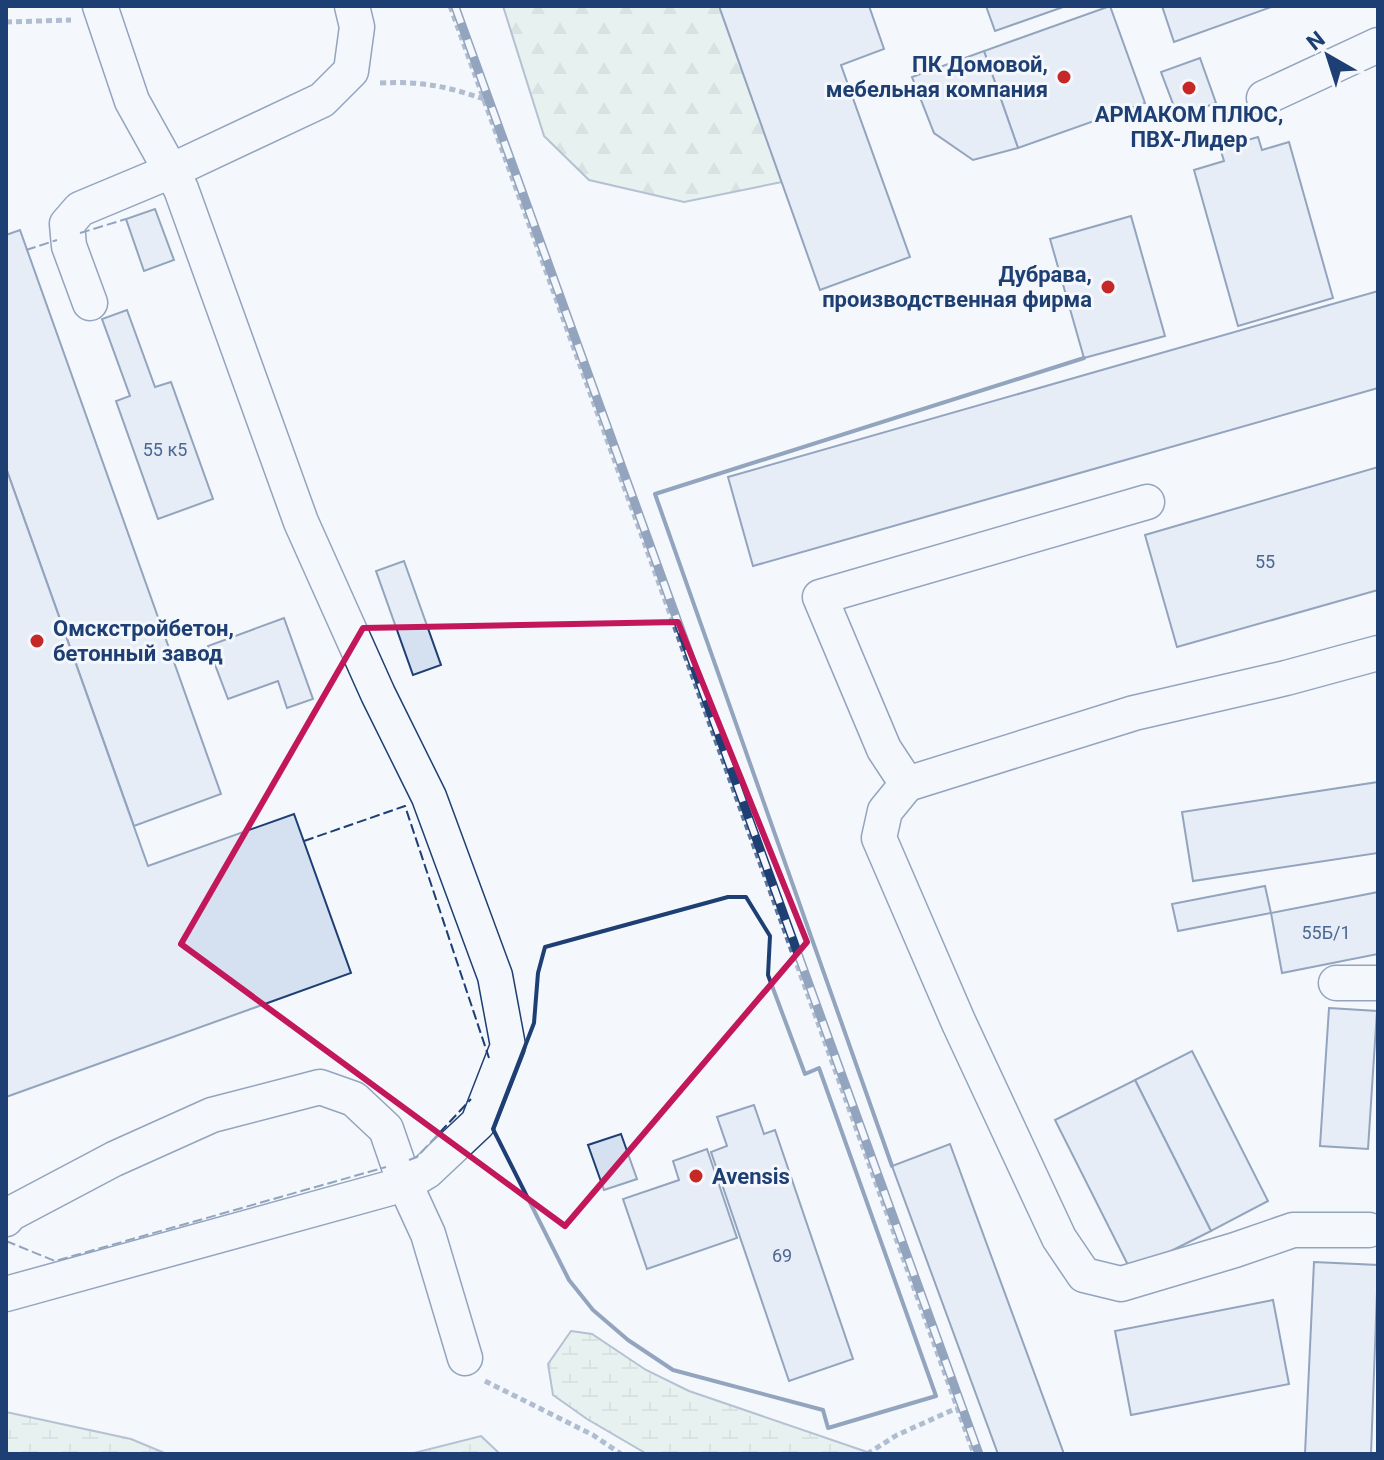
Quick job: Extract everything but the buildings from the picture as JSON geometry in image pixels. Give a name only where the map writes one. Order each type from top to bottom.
[{"type":"lane","points":[[90,303],[69,246],[67,224],[80,209],[171,171],[322,100],[351,71],[357,27],[352,6]]},
{"type":"lane","points":[[6,1294],[405,1184],[427,1171],[478,1123],[508,1046],[495,976],[429,797],[378,694],[301,522],[186,204],[132,101],[102,12]]},
{"type":"lane","points":[[1264,98],[1378,45]]},
{"type":"lane","points":[[907,784],[884,749],[820,597],[1147,502]]},
{"type":"lane","points":[[1369,1230],[1293,1230],[1121,1284],[1084,1275],[1052,1224],[958,1021],[879,838],[885,811],[907,784],[1134,713],[1378,653]]},
{"type":"lane","points":[[1336,983],[1378,983]]},
{"type":"lane","points":[[6,1219],[10,1214],[114,1159],[212,1115],[320,1087],[354,1099],[386,1129],[405,1184],[428,1234],[465,1358]]},
{"type":"path","points":[[450,6],[974,1454]]},
{"type":"path","points":[[6,22],[102,12]]},
{"type":"path","points":[[369,84],[416,81],[454,88],[484,99]]},
{"type":"path","points":[[465,1358],[487,1383],[593,1435],[621,1454]]},
{"type":"path","points":[[867,1454],[897,1435],[957,1408]]},
{"type":"highlighted area","points":[[678,622],[807,942],[565,1226],[181,944],[363,628]]},
{"type":"green space","points":[[503,6],[719,6],[782,182],[684,202],[589,180],[544,136]]},
{"type":"green space","points":[[571,1331],[592,1334],[646,1370],[689,1391],[873,1454],[647,1454],[553,1395],[548,1364]]},
{"type":"green space","points":[[6,1412],[131,1439],[167,1454],[6,1454]]},
{"type":"green space","points":[[481,1436],[500,1454],[410,1454]]},
{"type":"railway","points":[[455,6],[979,1454]]},
{"type":"fence","points":[[80,233],[126,219]]},
{"type":"fence","points":[[26,250],[57,240]]},
{"type":"fence","points":[[304,841],[405,806],[489,1058]]},
{"type":"fence","points":[[409,1160],[417,1157],[471,1099]]},
{"type":"fence","points":[[6,1241],[55,1261],[386,1167]]},
{"type":"wall","points":[[892,1166],[655,494],[1084,358]]},
{"type":"wall","points":[[728,897],[746,897],[770,936],[768,975],[805,1074],[819,1068],[936,1396],[828,1428],[823,1410],[673,1370],[628,1340],[593,1310],[569,1280],[493,1129],[534,1023],[538,973],[545,947],[728,897]]},
{"type":"place","name":"ПК Домовой, мебельная компания","points":[[1064,77]]},
{"type":"place","name":"АРМАКОМ ПЛЮС, ПВХ-Лидер","points":[[1189,88]]},
{"type":"place","name":"Дубрава, производственная фирма","points":[[1108,287]]},
{"type":"place","name":"Омскстройбетон, бетонный завод","points":[[37,641]]},
{"type":"place","name":"Avensis","points":[[696,1176]]}]
